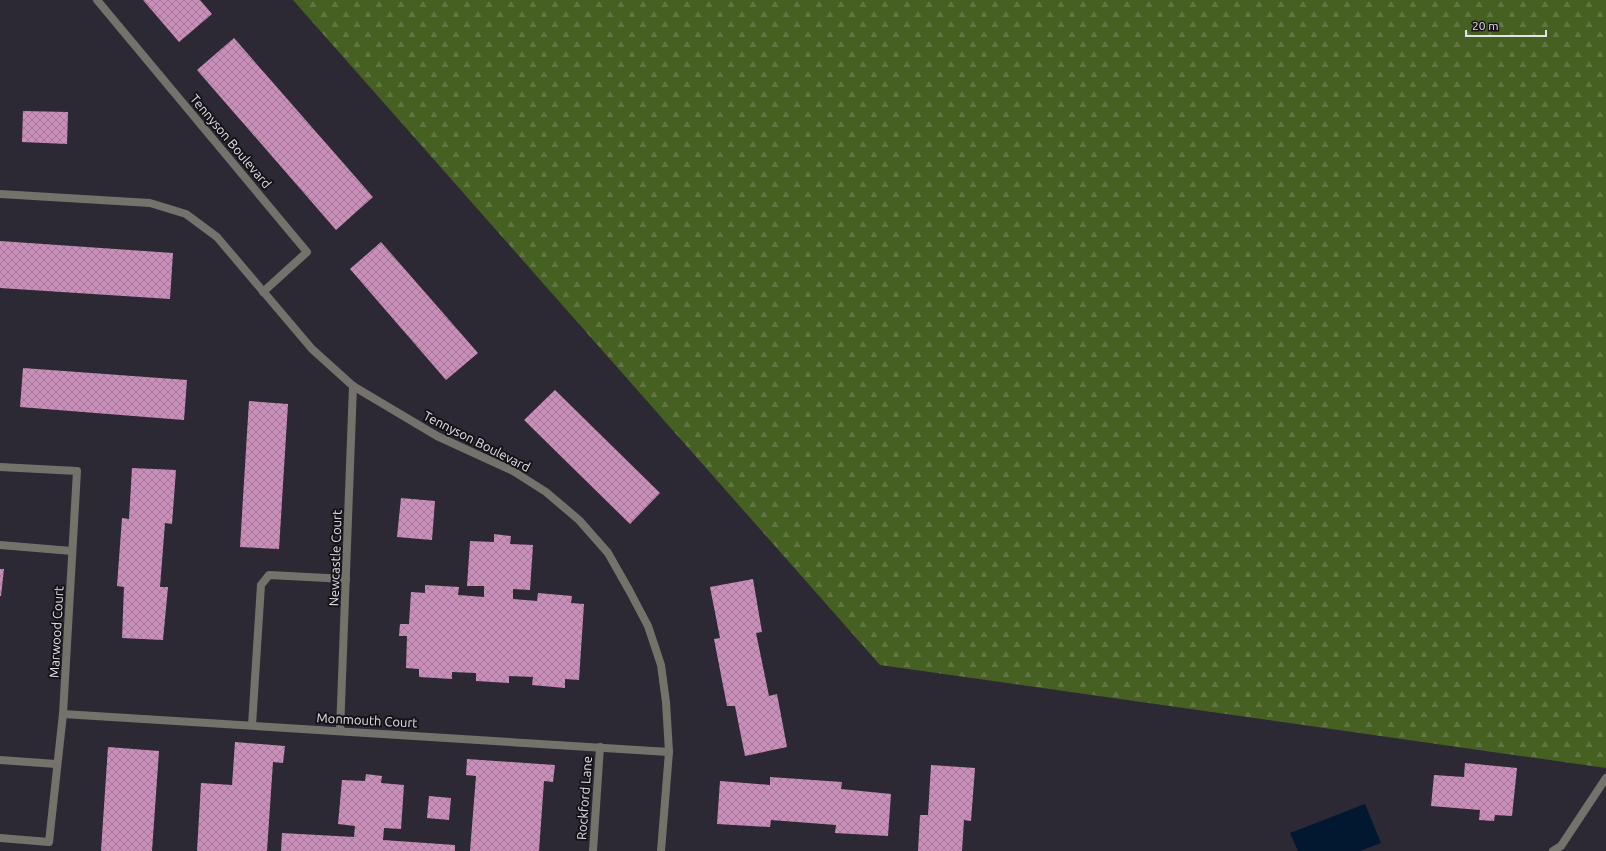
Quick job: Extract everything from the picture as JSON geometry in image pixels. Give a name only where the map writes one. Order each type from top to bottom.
[{"type":"street","name":"Tennyson Boulevard","points":[[97,0],[307,252],[263,292]]},
{"type":"street","name":"Tennyson Boulevard","points":[[0,194],[150,203],[186,214],[217,237],[312,349],[354,386],[437,436],[513,471],[546,492],[579,520],[608,553],[648,626],[661,665],[666,702],[669,752],[661,851]]},
{"type":"street","name":"Newcastle Court","points":[[340,731],[354,386]]},
{"type":"street","name":"Marwood Court","points":[[0,467],[77,471],[63,714],[56,764],[49,842],[0,838]]},
{"type":"street","points":[[0,545],[72,551]]},
{"type":"street","points":[[252,725],[261,585],[269,575],[346,579]]},
{"type":"street","name":"Monmouth Court","points":[[63,714],[669,752]]},
{"type":"street","name":"Rockford Lane","points":[[593,851],[600,747]]},
{"type":"street","points":[[0,760],[56,764]]},
{"type":"street","points":[[1553,851],[1560,846],[1606,778]]},
{"type":"green space","points":[[293,0],[1606,0],[1606,768],[880,665]]},
{"type":"water","points":[[1365,804],[1381,843],[1360,851],[1298,851],[1290,833]]},
{"type":"building","points":[[143,0],[200,0],[212,14],[179,42]]},
{"type":"building","points":[[234,38],[373,197],[336,230],[197,70]]},
{"type":"building","points":[[23,111],[68,112],[67,144],[22,142]]},
{"type":"building","points":[[0,241],[173,253],[170,299],[0,288]]},
{"type":"building","points":[[381,242],[478,353],[446,380],[350,269]]},
{"type":"building","points":[[23,368],[187,380],[184,420],[20,407]]},
{"type":"building","points":[[555,390],[660,493],[630,524],[524,420]]},
{"type":"building","points":[[249,401],[288,404],[279,549],[240,547]]},
{"type":"building","points":[[132,468],[176,470],[172,524],[165,523],[160,587],[168,587],[163,640],[122,638],[124,587],[117,586],[122,518],[129,519]]},
{"type":"building","points":[[401,498],[435,501],[432,540],[397,537]]},
{"type":"building","points":[[494,534],[511,536],[510,544],[533,545],[530,590],[513,589],[513,599],[537,601],[538,593],[572,596],[571,603],[584,604],[579,680],[565,679],[565,688],[532,685],[533,677],[509,676],[509,683],[476,681],[476,673],[452,672],[452,679],[419,677],[419,669],[406,668],[407,636],[399,636],[400,624],[409,624],[411,592],[425,593],[425,585],[459,587],[458,595],[484,597],[484,586],[467,586],[470,541],[494,542]]},
{"type":"building","points":[[0,569],[4,569],[1,596],[0,596]]},
{"type":"building","points":[[753,579],[762,632],[756,633],[769,696],[777,694],[787,747],[745,756],[735,706],[727,706],[714,639],[720,638],[710,587]]},
{"type":"building","points":[[235,742],[285,746],[283,763],[273,762],[267,851],[197,851],[201,783],[232,785]]},
{"type":"building","points":[[108,747],[159,751],[152,851],[101,851]]},
{"type":"building","points":[[467,759],[555,765],[553,782],[544,781],[539,851],[470,851],[476,776],[466,775]]},
{"type":"building","points":[[1465,763],[1517,768],[1512,816],[1495,815],[1494,821],[1479,820],[1480,810],[1431,806],[1434,775],[1464,777]]},
{"type":"building","points":[[931,765],[975,768],[971,821],[964,820],[962,851],[918,851],[920,815],[928,815]]},
{"type":"building","points":[[366,774],[382,776],[381,783],[404,785],[401,829],[384,828],[383,840],[455,845],[455,851],[281,851],[282,833],[354,837],[355,826],[338,824],[342,780],[365,781]]},
{"type":"building","points":[[770,777],[842,782],[841,789],[891,794],[888,836],[835,833],[836,825],[771,820],[770,827],[717,824],[720,781],[770,785]]},
{"type":"building","points":[[429,796],[451,798],[449,820],[427,818]]}]
